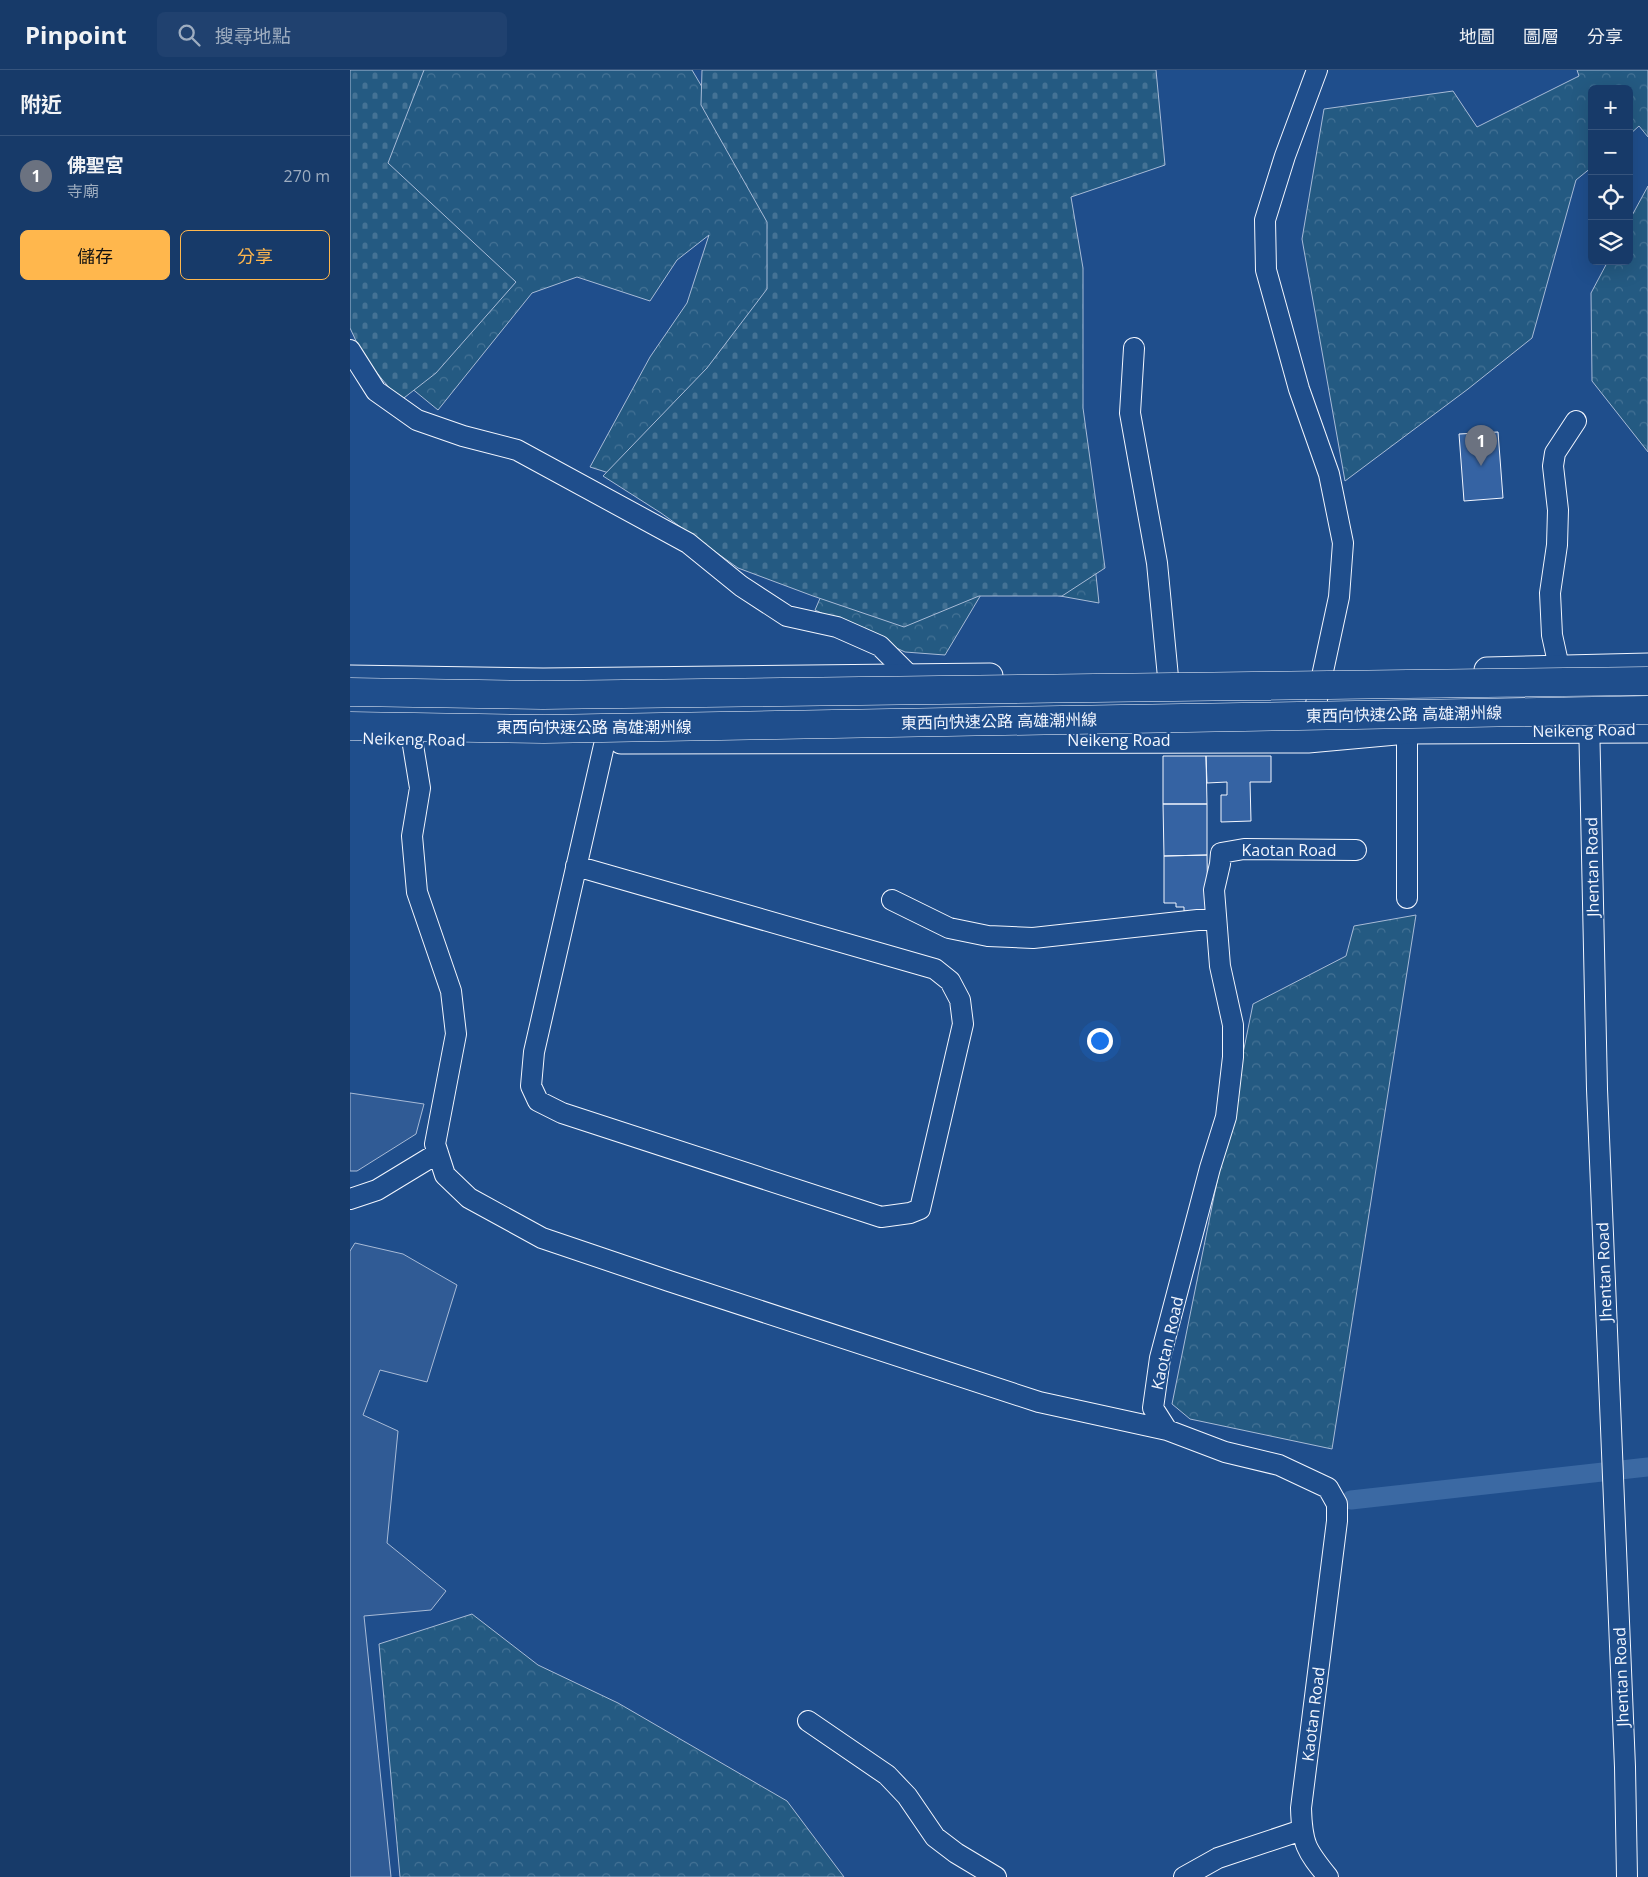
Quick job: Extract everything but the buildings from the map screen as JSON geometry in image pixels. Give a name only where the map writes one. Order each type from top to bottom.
[{"type":"highway","name":"東西向快速公路 高雄潮州線","points":[[350,692],[543,694],[1648,681]]},
{"type":"highway","name":"東西向快速公路 高雄潮州線","points":[[350,726],[544,729],[1648,710]]},
{"type":"main road","points":[[350,678],[543,681],[910,676],[1323,678],[1559,667],[1648,666]]},
{"type":"main road","name":"Neikeng Road","points":[[350,739],[605,741],[1308,740],[1407,731],[1648,730]]},
{"type":"street","points":[[1308,740],[1323,678],[1338,597],[1343,543],[1329,474],[1300,389],[1266,270],[1265,220],[1284,156],[1317,70]]},
{"type":"street","points":[[1134,348],[1130,414],[1157,563],[1168,677]]},
{"type":"street","points":[[350,350],[376,391],[418,420],[463,436],[517,450],[688,543],[741,586],[787,616],[837,628],[880,646],[910,676]]},
{"type":"street","points":[[1559,667],[1552,635],[1550,594],[1557,545],[1558,510],[1553,466],[1555,454],[1576,421]]},
{"type":"street","name":"Jhentan Road","points":[[1589,667],[1597,1089],[1625,1767],[1627,1877]]},
{"type":"street","points":[[1407,731],[1407,898]]},
{"type":"street","points":[[412,740],[420,788],[412,836],[418,892],[451,991],[456,1034],[435,1144],[445,1175],[468,1198],[542,1238],[1039,1402],[1167,1430]]},
{"type":"street","points":[[576,866],[935,969],[950,981],[960,1000],[963,1024],[920,1209],[910,1213],[882,1217],[562,1113],[538,1101],[531,1086],[534,1052],[576,866],[605,741]]},
{"type":"street","name":"Kaotan Road","points":[[1328,1877],[1309,1853],[1302,1830],[1301,1808],[1337,1521],[1337,1504],[1328,1488],[1279,1465],[1225,1452],[1167,1430],[1153,1408],[1160,1358],[1210,1168],[1226,1117],[1233,1057],[1233,1026],[1220,966],[1214,890],[1221,853],[1244,849],[1356,850]]},
{"type":"street","points":[[892,900],[949,928],[988,936],[1033,938],[1216,918]]},
{"type":"street","points":[[350,1199],[377,1190],[438,1153]]},
{"type":"street","points":[[808,1721],[887,1776],[907,1796],[936,1837],[956,1853],[996,1877]]},
{"type":"street","points":[[1184,1877],[1218,1858],[1302,1830]]},
{"type":"green space","points":[[350,70],[692,70],[809,268],[1060,240],[1099,603],[988,583],[945,655],[905,652],[815,610],[842,547],[590,467],[650,357],[687,303],[709,235],[677,260],[650,301],[577,277],[532,293],[438,410],[383,365]]},
{"type":"green space","points":[[350,70],[424,70],[388,163],[516,282],[436,373],[400,401],[363,356],[350,328]]},
{"type":"green space","points":[[702,70],[1156,70],[1165,165],[1071,197],[1083,268],[1083,408],[1105,568],[1062,596],[979,596],[904,627],[738,568],[661,513],[603,476],[707,368],[767,289],[767,222],[701,105]]},
{"type":"green space","points":[[1577,70],[1648,70],[1648,137],[1639,126],[1633,131],[1633,85],[1588,85],[1588,170],[1576,180],[1532,338],[1468,389],[1345,481],[1302,239],[1324,109],[1453,91],[1477,127],[1579,76]]},
{"type":"green space","points":[[1648,186],[1648,452],[1592,381],[1591,293],[1606,265],[1633,265],[1633,214]]},
{"type":"green space","points":[[1416,915],[1332,1449],[1190,1419],[1172,1404],[1253,1004],[1346,956],[1354,926]]},
{"type":"green space","points":[[472,1614],[538,1665],[618,1703],[787,1801],[844,1877],[400,1877],[379,1644]]},
{"type":"shaded area","points":[[350,1093],[424,1104],[416,1134],[357,1171],[350,1171]]},
{"type":"shaded area","points":[[355,1243],[403,1254],[457,1285],[427,1382],[380,1370],[363,1415],[398,1431],[387,1543],[446,1591],[431,1610],[364,1616],[391,1877],[350,1877],[350,1251]]},
{"type":"waterway","points":[[1351,1500],[1648,1467]]},
{"type":"place","name":"佛聖宮","points":[[1481,466]]}]
